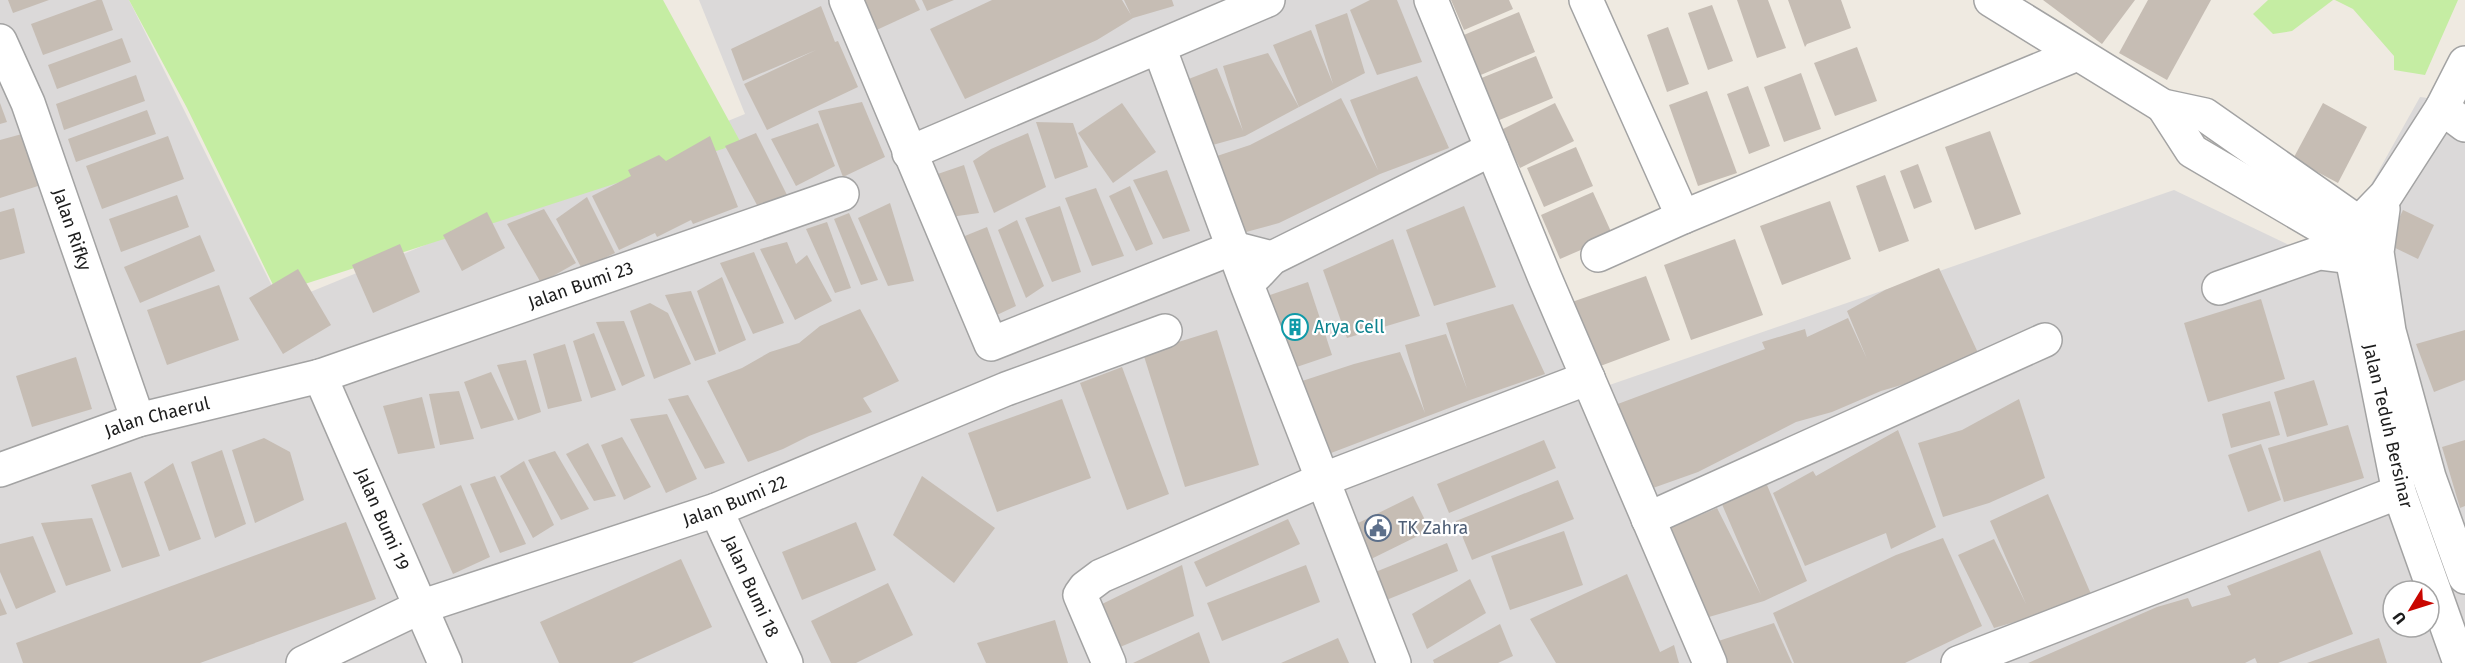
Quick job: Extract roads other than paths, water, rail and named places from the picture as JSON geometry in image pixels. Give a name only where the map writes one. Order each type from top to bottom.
[{"type":"street","points":[[846,0],[990,344],[1233,248],[1272,258]]},
{"type":"street","points":[[909,153],[1268,0]]},
{"type":"street","points":[[1431,0],[1588,378],[1710,663]]},
{"type":"street","points":[[1991,0],[2163,106],[2192,151],[2272,200],[2363,241]]},
{"type":"street","points":[[1591,1],[1683,217]]},
{"type":"street","name":"Jalan Rifky","points":[[0,41],[28,103],[138,420]]},
{"type":"street","points":[[1159,47],[1247,285],[1394,663]]},
{"type":"street","points":[[1598,255],[1683,217],[2077,54]]},
{"type":"street","name":"Jalan Teduh Bersinar","points":[[2460,663],[2399,492],[2363,241],[2386,195],[2454,117],[2465,63]]},
{"type":"street","points":[[1247,285],[1272,258],[1492,149]]},
{"type":"street","name":"Jalan Bumi 23","points":[[320,376],[842,194]]},
{"type":"street","points":[[2219,288],[2363,241]]},
{"type":"street","name":"Jalan Teduh Bersinar","points":[[2363,241],[2429,477],[2465,577]]},
{"type":"street","name":"Jalan Bumi 22","points":[[303,663],[420,607],[716,510],[1006,389],[1165,331]]},
{"type":"street","points":[[1648,519],[2045,340]]},
{"type":"street","name":"Jalan Chaerul","points":[[0,470],[138,420],[320,376]]},
{"type":"street","name":"Jalan Bumi 19","points":[[320,376],[445,663]]},
{"type":"street","points":[[1109,663],[1080,595],[1085,588],[1101,576],[1322,480],[1588,378]]},
{"type":"street","points":[[1958,663],[2399,492]]},
{"type":"street","name":"Jalan Bumi 18","points":[[716,510],[786,663]]},
{"type":"place","name":"Arya Cell","points":[[1295,327]]},
{"type":"place","name":"TK Zahra","points":[[1378,528]]}]
